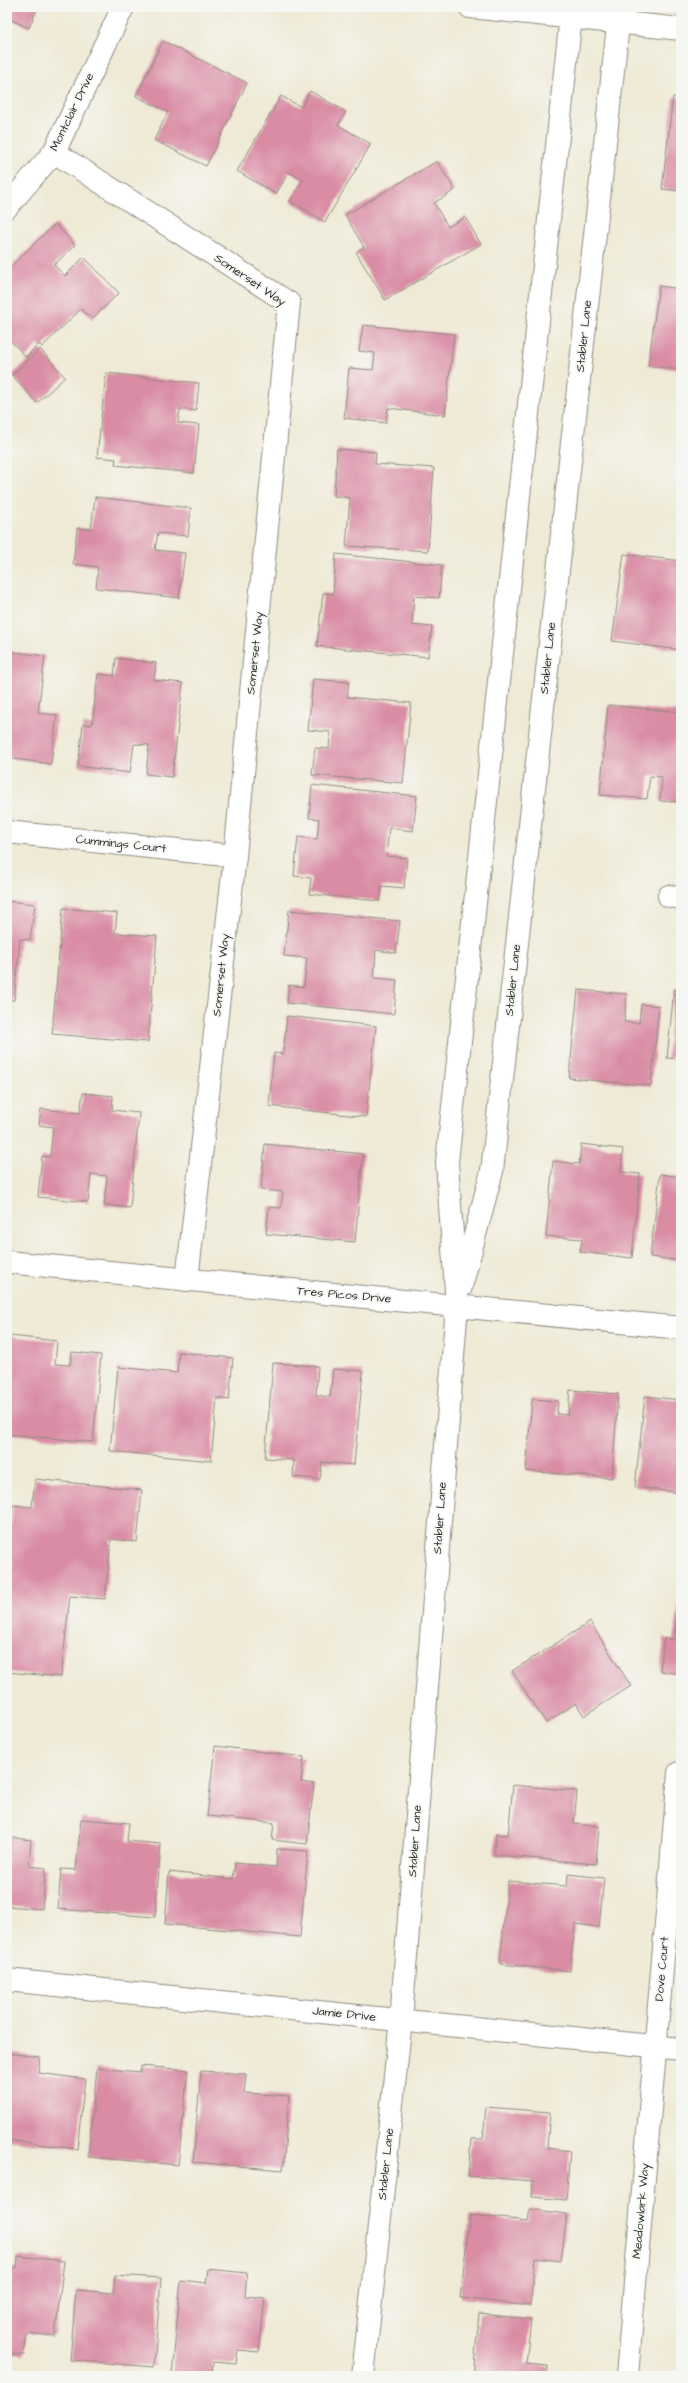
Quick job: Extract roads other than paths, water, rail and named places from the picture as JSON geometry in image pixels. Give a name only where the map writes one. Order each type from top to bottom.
[{"type":"street","name":"Montclair Drive","points":[[7,208],[54,152],[122,7]]},
{"type":"street","points":[[470,7],[619,14],[681,29]]},
{"type":"street","name":"Stabler Lane","points":[[363,2376],[401,2020],[457,1305],[447,1162],[571,12]]},
{"type":"street","name":"Stabler Lane","points":[[457,1305],[492,1171],[619,14]]},
{"type":"street","name":"Somerset Way","points":[[54,152],[289,303],[235,856],[187,1280]]},
{"type":"street","name":"Cummings Court","points":[[7,832],[235,856]]},
{"type":"street","name":"Tres Picos Drive","points":[[7,1262],[681,1328]]},
{"type":"street","name":"Dove Court","points":[[656,2046],[679,1773]]},
{"type":"street","name":"Jamie Drive","points":[[7,1980],[681,2049]]},
{"type":"street","name":"Meadowlark Way","points":[[627,2376],[656,2046]]}]
